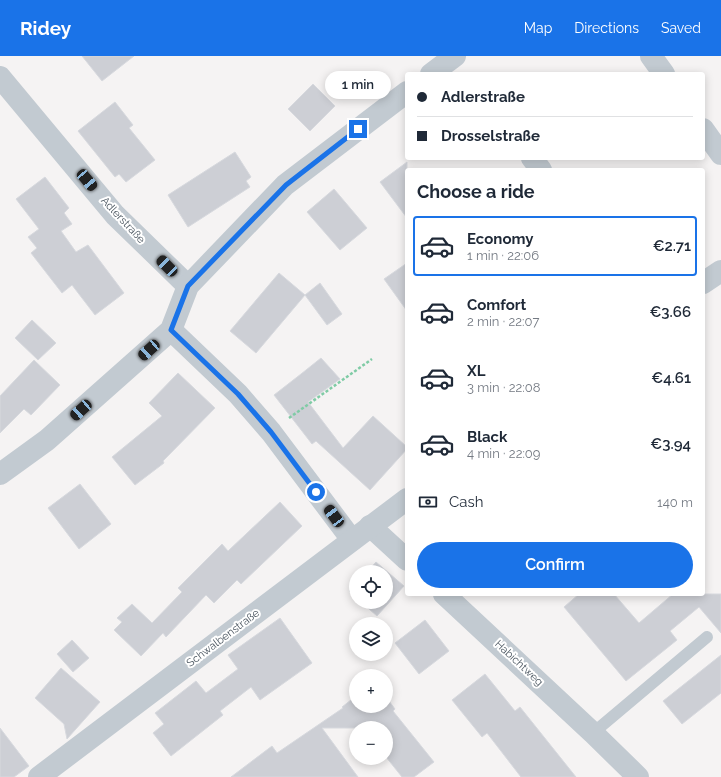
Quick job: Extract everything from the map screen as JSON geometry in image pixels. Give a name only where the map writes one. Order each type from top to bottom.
[{"type":"street","points":[[651,56],[663,72]]},
{"type":"street","points":[[435,72],[455,63]]},
{"type":"street","name":"Adlerstraße","points":[[0,76],[116,215],[188,286]]},
{"type":"street","points":[[0,474],[47,440],[171,330],[188,286],[286,185],[405,94]]},
{"type":"street","points":[[705,132],[721,154]]},
{"type":"street","points":[[705,282],[721,271]]},
{"type":"street","points":[[171,330],[238,394],[271,432],[352,540]]},
{"type":"street","name":"Schwalbenstraße","points":[[39,777],[405,500]]},
{"type":"street","points":[[370,526],[405,558]]},
{"type":"street","name":"Habichtweg","points":[[446,596],[638,777]]},
{"type":"lane","points":[[593,733],[707,637]]},
{"type":"path","points":[[271,432],[372,359]]},
{"type":"building","points":[[82,56],[134,56],[102,81]]},
{"type":"building","points":[[313,84],[335,106],[310,131],[288,109]]},
{"type":"building","points":[[115,102],[133,125],[129,128],[155,160],[126,182],[119,174],[115,177],[78,131]]},
{"type":"building","points":[[235,152],[251,177],[246,181],[250,187],[188,227],[168,195]]},
{"type":"building","points":[[407,162],[407,168],[405,168],[405,215],[380,182]]},
{"type":"building","points":[[45,177],[69,208],[64,213],[72,224],[61,231],[76,252],[88,245],[124,293],[95,315],[72,285],[62,293],[31,253],[37,248],[28,237],[39,229],[16,199]]},
{"type":"building","points":[[334,189],[367,228],[340,250],[307,212]]},
{"type":"building","points":[[405,264],[405,308],[384,279]]},
{"type":"building","points":[[279,273],[305,295],[256,353],[230,331]]},
{"type":"building","points":[[320,283],[342,314],[327,325],[305,295]]},
{"type":"building","points":[[32,320],[56,343],[38,360],[15,338]]},
{"type":"building","points":[[321,358],[340,379],[308,402],[343,448],[373,416],[405,445],[405,451],[370,490],[316,441],[312,444],[274,395]]},
{"type":"building","points":[[34,360],[60,385],[31,415],[24,409],[0,433],[0,396]]},
{"type":"building","points":[[178,373],[215,408],[163,461],[164,463],[135,485],[112,457],[162,416],[149,403]]},
{"type":"building","points":[[80,484],[111,524],[79,549],[48,508]]},
{"type":"building","points":[[280,502],[302,526],[241,584],[237,580],[214,603],[206,595],[166,637],[163,633],[141,656],[114,630],[122,622],[117,618],[132,604],[152,623],[182,592],[178,588],[222,544],[228,551]]},
{"type":"building","points":[[393,577],[404,586],[393,598]]},
{"type":"building","points":[[705,594],[721,594],[721,633],[699,607],[670,631],[677,640],[626,681],[564,607],[577,596],[616,596],[639,623],[671,596],[705,596]]},
{"type":"building","points":[[369,609],[383,609],[377,616]]},
{"type":"building","points":[[280,618],[312,663],[260,700],[251,687],[220,711],[223,715],[171,756],[153,733],[164,724],[155,713],[196,681],[206,693],[238,669],[228,655]]},
{"type":"building","points":[[425,620],[449,651],[419,674],[395,643]]},
{"type":"building","points":[[72,640],[89,658],[73,672],[57,654]]},
{"type":"building","points":[[721,655],[721,693],[682,724],[663,701]]},
{"type":"building","points":[[61,668],[100,702],[67,739],[64,724],[35,698]]},
{"type":"building","points":[[485,674],[515,711],[520,707],[576,777],[521,777],[487,733],[482,737],[452,700]]},
{"type":"building","points":[[349,702],[349,713],[393,713],[393,711],[434,762],[414,777],[402,777],[392,765],[393,721],[349,721],[349,728],[322,728],[358,777],[231,777],[272,746],[277,753],[343,708],[342,707]]},
{"type":"building","points":[[0,728],[29,766],[14,777],[0,777]]},
{"type":"route","points":[[316,492],[271,432],[238,394],[171,330],[188,286],[286,185],[358,129]]}]
